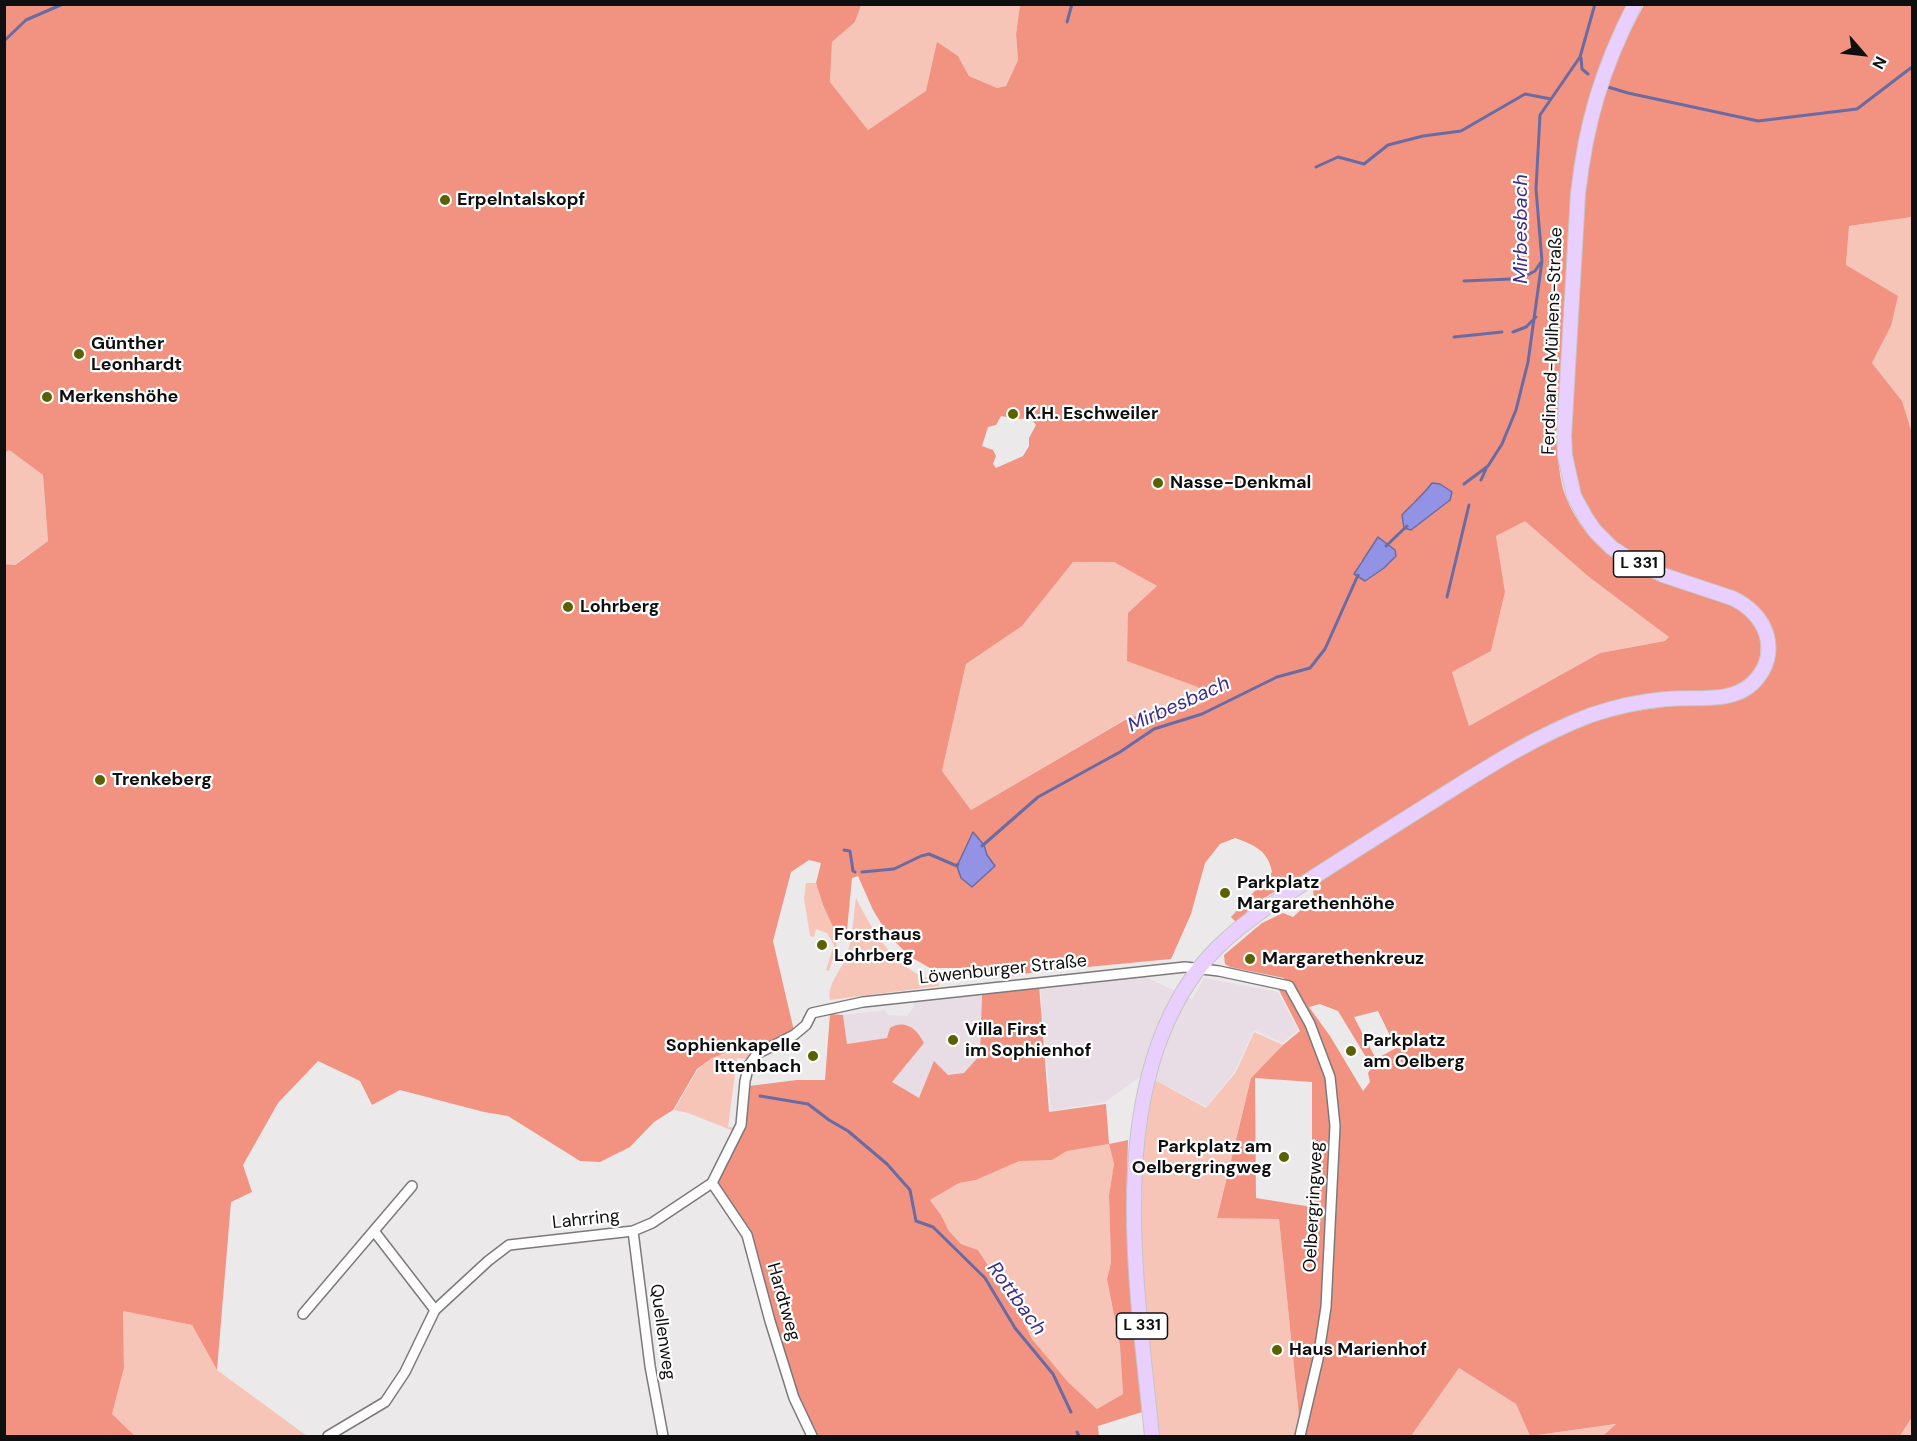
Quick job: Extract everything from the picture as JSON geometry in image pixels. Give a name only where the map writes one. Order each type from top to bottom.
[{"type":"main road","name":"Ferdinand-Mülhens-Straße","points":[[1199,968],[1231,935],[1263,910],[1487,767],[1566,725],[1621,706],[1730,695],[1743,691],[1761,673],[1766,661],[1767,635],[1762,622],[1754,612],[1732,598],[1645,568],[1620,553],[1604,541],[1586,518],[1570,483],[1565,456],[1564,426],[1581,166],[1596,94],[1635,4]]},
{"type":"main road","name":"L 331","points":[[1152,1437],[1134,1215],[1136,1151],[1144,1098],[1161,1037],[1182,993],[1199,968]]},
{"type":"street","name":"Löwenburger Straße","points":[[812,1013],[863,1002],[1173,968],[1199,968],[1289,986]]},
{"type":"street","name":"Oelbergringweg","points":[[1289,986],[1310,1024],[1330,1077],[1335,1126],[1326,1307],[1318,1359],[1300,1437]]},
{"type":"street","name":"Lahrring","points":[[328,1437],[385,1402],[405,1372],[435,1310],[488,1261],[509,1245],[633,1231],[652,1223],[712,1183],[741,1125],[745,1081],[749,1065],[757,1054],[794,1035],[806,1025],[812,1013]]},
{"type":"street","name":"Hardtweg","points":[[712,1183],[747,1235],[794,1398],[812,1437]]},
{"type":"street","points":[[303,1314],[412,1186]]},
{"type":"street","points":[[374,1230],[435,1310]]},
{"type":"street","name":"Quellenweg","points":[[633,1231],[650,1366],[663,1437]]},
{"type":"shaded area","points":[[5,5],[861,5],[855,22],[832,42],[830,82],[868,130],[926,91],[937,42],[958,56],[969,76],[997,88],[1006,86],[1018,60],[1016,34],[1020,5],[1629,5],[1608,47],[1588,102],[1575,165],[1568,231],[1557,453],[1561,480],[1574,514],[1602,549],[1638,572],[1711,597],[1742,613],[1754,624],[1760,638],[1760,656],[1750,675],[1741,682],[1722,690],[1635,697],[1601,706],[1294,883],[1270,894],[1236,922],[1231,917],[1272,872],[1264,853],[1254,846],[1235,838],[1220,844],[1205,863],[1191,914],[1171,959],[1035,972],[1002,978],[979,968],[930,968],[909,956],[887,933],[873,910],[858,876],[852,878],[847,930],[835,931],[816,883],[821,863],[809,860],[791,872],[773,941],[794,1031],[755,1054],[734,1050],[712,1058],[697,1069],[673,1110],[654,1122],[630,1147],[600,1162],[580,1161],[508,1116],[400,1090],[372,1105],[360,1081],[318,1061],[278,1103],[243,1165],[252,1192],[231,1202],[217,1370],[192,1325],[123,1311],[124,1368],[112,1414],[135,1436],[5,1436],[4,564],[15,565],[48,541],[43,475],[9,450],[5,452]],"holes":[[[1001,416],[1018,419],[1030,418],[1036,425],[1023,456],[996,468],[993,464],[996,456],[993,450],[982,446],[988,427],[996,425]],[[1433,483],[1450,500],[1411,530],[1412,503],[1423,496]],[[1525,521],[1589,577],[1669,637],[1665,641],[1600,653],[1469,726],[1452,672],[1491,651],[1505,592],[1496,536]],[[1396,556],[1384,568],[1365,581],[1355,574],[1361,561]],[[1073,562],[1114,562],[1157,586],[1128,613],[1127,661],[1198,687],[1201,704],[1130,717],[971,810],[942,771],[966,664],[1022,626]],[[973,833],[984,845],[987,855],[957,866]]]},
{"type":"shaded area","points":[[861,5],[1020,5],[1016,34],[1018,60],[1006,86],[997,88],[969,76],[958,56],[927,91],[868,130],[830,82],[832,42],[855,22]]},
{"type":"shaded area","points":[[1644,5],[1912,5],[1912,217],[1849,226],[1846,265],[1898,296],[1891,326],[1872,363],[1902,401],[1912,433],[1912,1417],[1900,1436],[1603,1436],[1616,1424],[1530,1436],[1516,1404],[1459,1368],[1411,1436],[1301,1436],[1279,1219],[1217,1218],[1251,1078],[1300,1031],[1279,990],[1284,978],[1230,967],[1225,964],[1224,955],[1262,923],[1283,913],[1293,917],[1314,898],[1312,882],[1527,750],[1578,726],[1629,712],[1731,702],[1747,695],[1759,685],[1774,659],[1776,645],[1773,630],[1766,616],[1754,603],[1732,592],[1657,566],[1624,548],[1598,524],[1588,509],[1572,464],[1571,397],[1583,210],[1589,159],[1600,109],[1609,82]],"holes":[[[1320,1004],[1338,1011],[1372,1067],[1368,1073],[1370,1082],[1363,1091],[1330,1036],[1309,1007]],[[1378,1011],[1396,1048],[1376,1059],[1354,1017]],[[1255,1078],[1312,1082],[1312,1207],[1256,1198]]]},
{"type":"shaded area","points":[[1912,217],[1912,433],[1902,401],[1872,363],[1891,326],[1846,265],[1849,226]]},
{"type":"shaded area","points":[[9,450],[43,475],[48,541],[14,565],[5,564],[4,452]]},
{"type":"shaded area","points":[[1525,520],[1589,577],[1670,637],[1665,641],[1600,653],[1469,726],[1452,672],[1491,651],[1505,592],[1496,536]]},
{"type":"shaded area","points":[[1073,562],[1114,562],[1157,586],[1198,687],[1201,704],[1129,717],[971,810],[942,771],[966,664],[1022,626]]},
{"type":"shaded area","points":[[806,883],[816,883],[823,905],[834,926],[837,946],[829,971],[826,970],[834,945],[827,933],[816,929],[814,937],[810,936],[804,898]]},
{"type":"shaded area","points":[[856,898],[888,950],[911,970],[939,981],[939,986],[830,1000],[830,989],[850,945]]},
{"type":"shaded area","points":[[1146,977],[1192,999],[1204,978],[1278,992],[1298,1030],[1283,1043],[1254,1030],[1235,1071],[1207,1107],[1144,1074],[1105,1102],[1051,1111],[1040,986]]},
{"type":"shaded area","points":[[1039,985],[1049,1112],[1106,1104],[1109,1144],[1128,1140],[1126,1215],[1142,1412],[1098,1426],[1099,1436],[812,1436],[767,1323],[746,1236],[711,1186],[746,1125],[749,1086],[797,1080],[825,1080],[830,1014],[843,1015],[847,1044],[887,1038],[890,1028],[895,1025],[906,1025],[918,1033],[924,1043],[892,1082],[919,1098],[934,1061],[948,1075],[964,1073],[980,1055],[982,995]],"holes":[[[1109,1144],[1114,1164],[1109,1195],[1111,1263],[1107,1279],[1120,1346],[1123,1394],[1097,1409],[1068,1382],[1032,1339],[1019,1313],[978,1250],[961,1244],[949,1231],[930,1200],[959,1183],[976,1180],[1019,1161],[1052,1160],[1067,1151]]]},
{"type":"shaded area","points":[[982,995],[980,1055],[964,1073],[948,1075],[935,1062],[919,1099],[892,1082],[924,1043],[888,1038],[847,1044],[843,1015],[884,1010],[888,1015],[907,1016],[914,1007],[915,1001]]},
{"type":"shaded area","points":[[1254,1032],[1283,1045],[1251,1078],[1217,1217],[1279,1219],[1301,1436],[1155,1436],[1137,1216],[1139,1141],[1155,1080],[1206,1108],[1236,1072]]},
{"type":"shaded area","points":[[734,1051],[755,1054],[745,1059],[737,1058],[728,1127],[736,1128],[736,1132],[688,1113],[674,1110],[698,1069],[712,1058]]},
{"type":"shaded area","points":[[1109,1144],[1114,1164],[1109,1195],[1111,1263],[1107,1279],[1120,1347],[1123,1394],[1097,1409],[1068,1382],[1032,1339],[1019,1313],[978,1250],[961,1244],[949,1231],[930,1200],[959,1183],[976,1180],[1019,1160],[1052,1160],[1067,1151]]},
{"type":"shaded area","points":[[123,1311],[192,1325],[217,1370],[307,1436],[135,1436],[112,1414],[124,1368]]},
{"type":"shaded area","points":[[1459,1368],[1516,1404],[1530,1436],[1411,1436]]},
{"type":"shaded area","points":[[1912,1417],[1912,1436],[1900,1436]]},
{"type":"shaded area","points":[[1618,1424],[1603,1436],[1530,1436]]},
{"type":"water","points":[[1432,483],[1440,484],[1452,492],[1450,500],[1411,530],[1404,528],[1402,515]]},
{"type":"water","points":[[1378,537],[1395,550],[1396,556],[1384,568],[1365,581],[1354,574]]},
{"type":"water","points":[[973,832],[984,845],[987,855],[995,866],[972,887],[961,878],[957,866]]},
{"type":"waterway","points":[[4,41],[26,20],[63,4]]},
{"type":"waterway","points":[[1067,22],[1072,4]]},
{"type":"waterway","name":"Mirbesbach","points":[[1464,484],[1488,466],[1502,444],[1516,410],[1528,362],[1542,261],[1536,189],[1540,115],[1580,57],[1595,4]]},
{"type":"waterway","points":[[1581,58],[1582,69],[1588,74]]},
{"type":"waterway","points":[[1608,87],[1758,121],[1857,109],[1912,67]]},
{"type":"waterway","points":[[1316,167],[1338,157],[1364,164],[1388,145],[1423,136],[1461,131],[1525,94],[1551,99]]},
{"type":"waterway","points":[[1522,278],[1535,271],[1541,262]]},
{"type":"waterway","points":[[1464,281],[1511,279]]},
{"type":"waterway","points":[[1513,332],[1526,327],[1536,317]]},
{"type":"waterway","points":[[1454,337],[1502,332]]},
{"type":"waterway","points":[[1481,480],[1486,469]]},
{"type":"waterway","points":[[1447,597],[1469,505]]},
{"type":"waterway","name":"Mirbesbach","points":[[1386,546],[1407,526]]},
{"type":"waterway","name":"Mirbesbach","points":[[982,846],[1038,797],[1120,752],[1154,729],[1202,714],[1277,677],[1310,668],[1325,649],[1358,575]]},
{"type":"waterway","name":"Mirbesbach","points":[[844,850],[850,851],[855,872]]},
{"type":"waterway","name":"Mirbesbach","points":[[862,872],[894,869],[929,854],[957,866],[958,864]]},
{"type":"waterway","name":"Rottbach","points":[[760,1096],[808,1104],[848,1131],[887,1164],[910,1190],[916,1221],[933,1227],[985,1278],[1015,1328],[1053,1374],[1071,1412]]},
{"type":"waterway","name":"Rottbach","points":[[1077,1432],[1079,1436]]},
{"type":"place","name":"Erpelntalskopf","points":[[445,200]]},
{"type":"place","name":"Günther Leonhardt","points":[[79,354]]},
{"type":"place","name":"Merkenshöhe","points":[[47,397]]},
{"type":"place","name":"K.H. Eschweiler","points":[[1013,414]]},
{"type":"place","name":"Nasse-Denkmal","points":[[1158,483]]},
{"type":"place","name":"Lohrberg","points":[[568,607]]},
{"type":"place","name":"Trenkeberg","points":[[100,780]]},
{"type":"place","name":"Parkplatz Margarethenhöhe","points":[[1225,893]]},
{"type":"place","name":"Forsthaus Lohrberg","points":[[822,945]]},
{"type":"place","name":"Margarethenkreuz","points":[[1250,959]]},
{"type":"place","name":"Villa First im Sophienhof","points":[[953,1040]]},
{"type":"place","name":"Parkplatz am Oelberg","points":[[1351,1051]]},
{"type":"place","name":"Sophienkapelle Ittenbach","points":[[813,1056]]},
{"type":"place","name":"Parkplatz am Oelbergringweg","points":[[1284,1157]]},
{"type":"place","name":"Haus Marienhof","points":[[1277,1350]]}]
